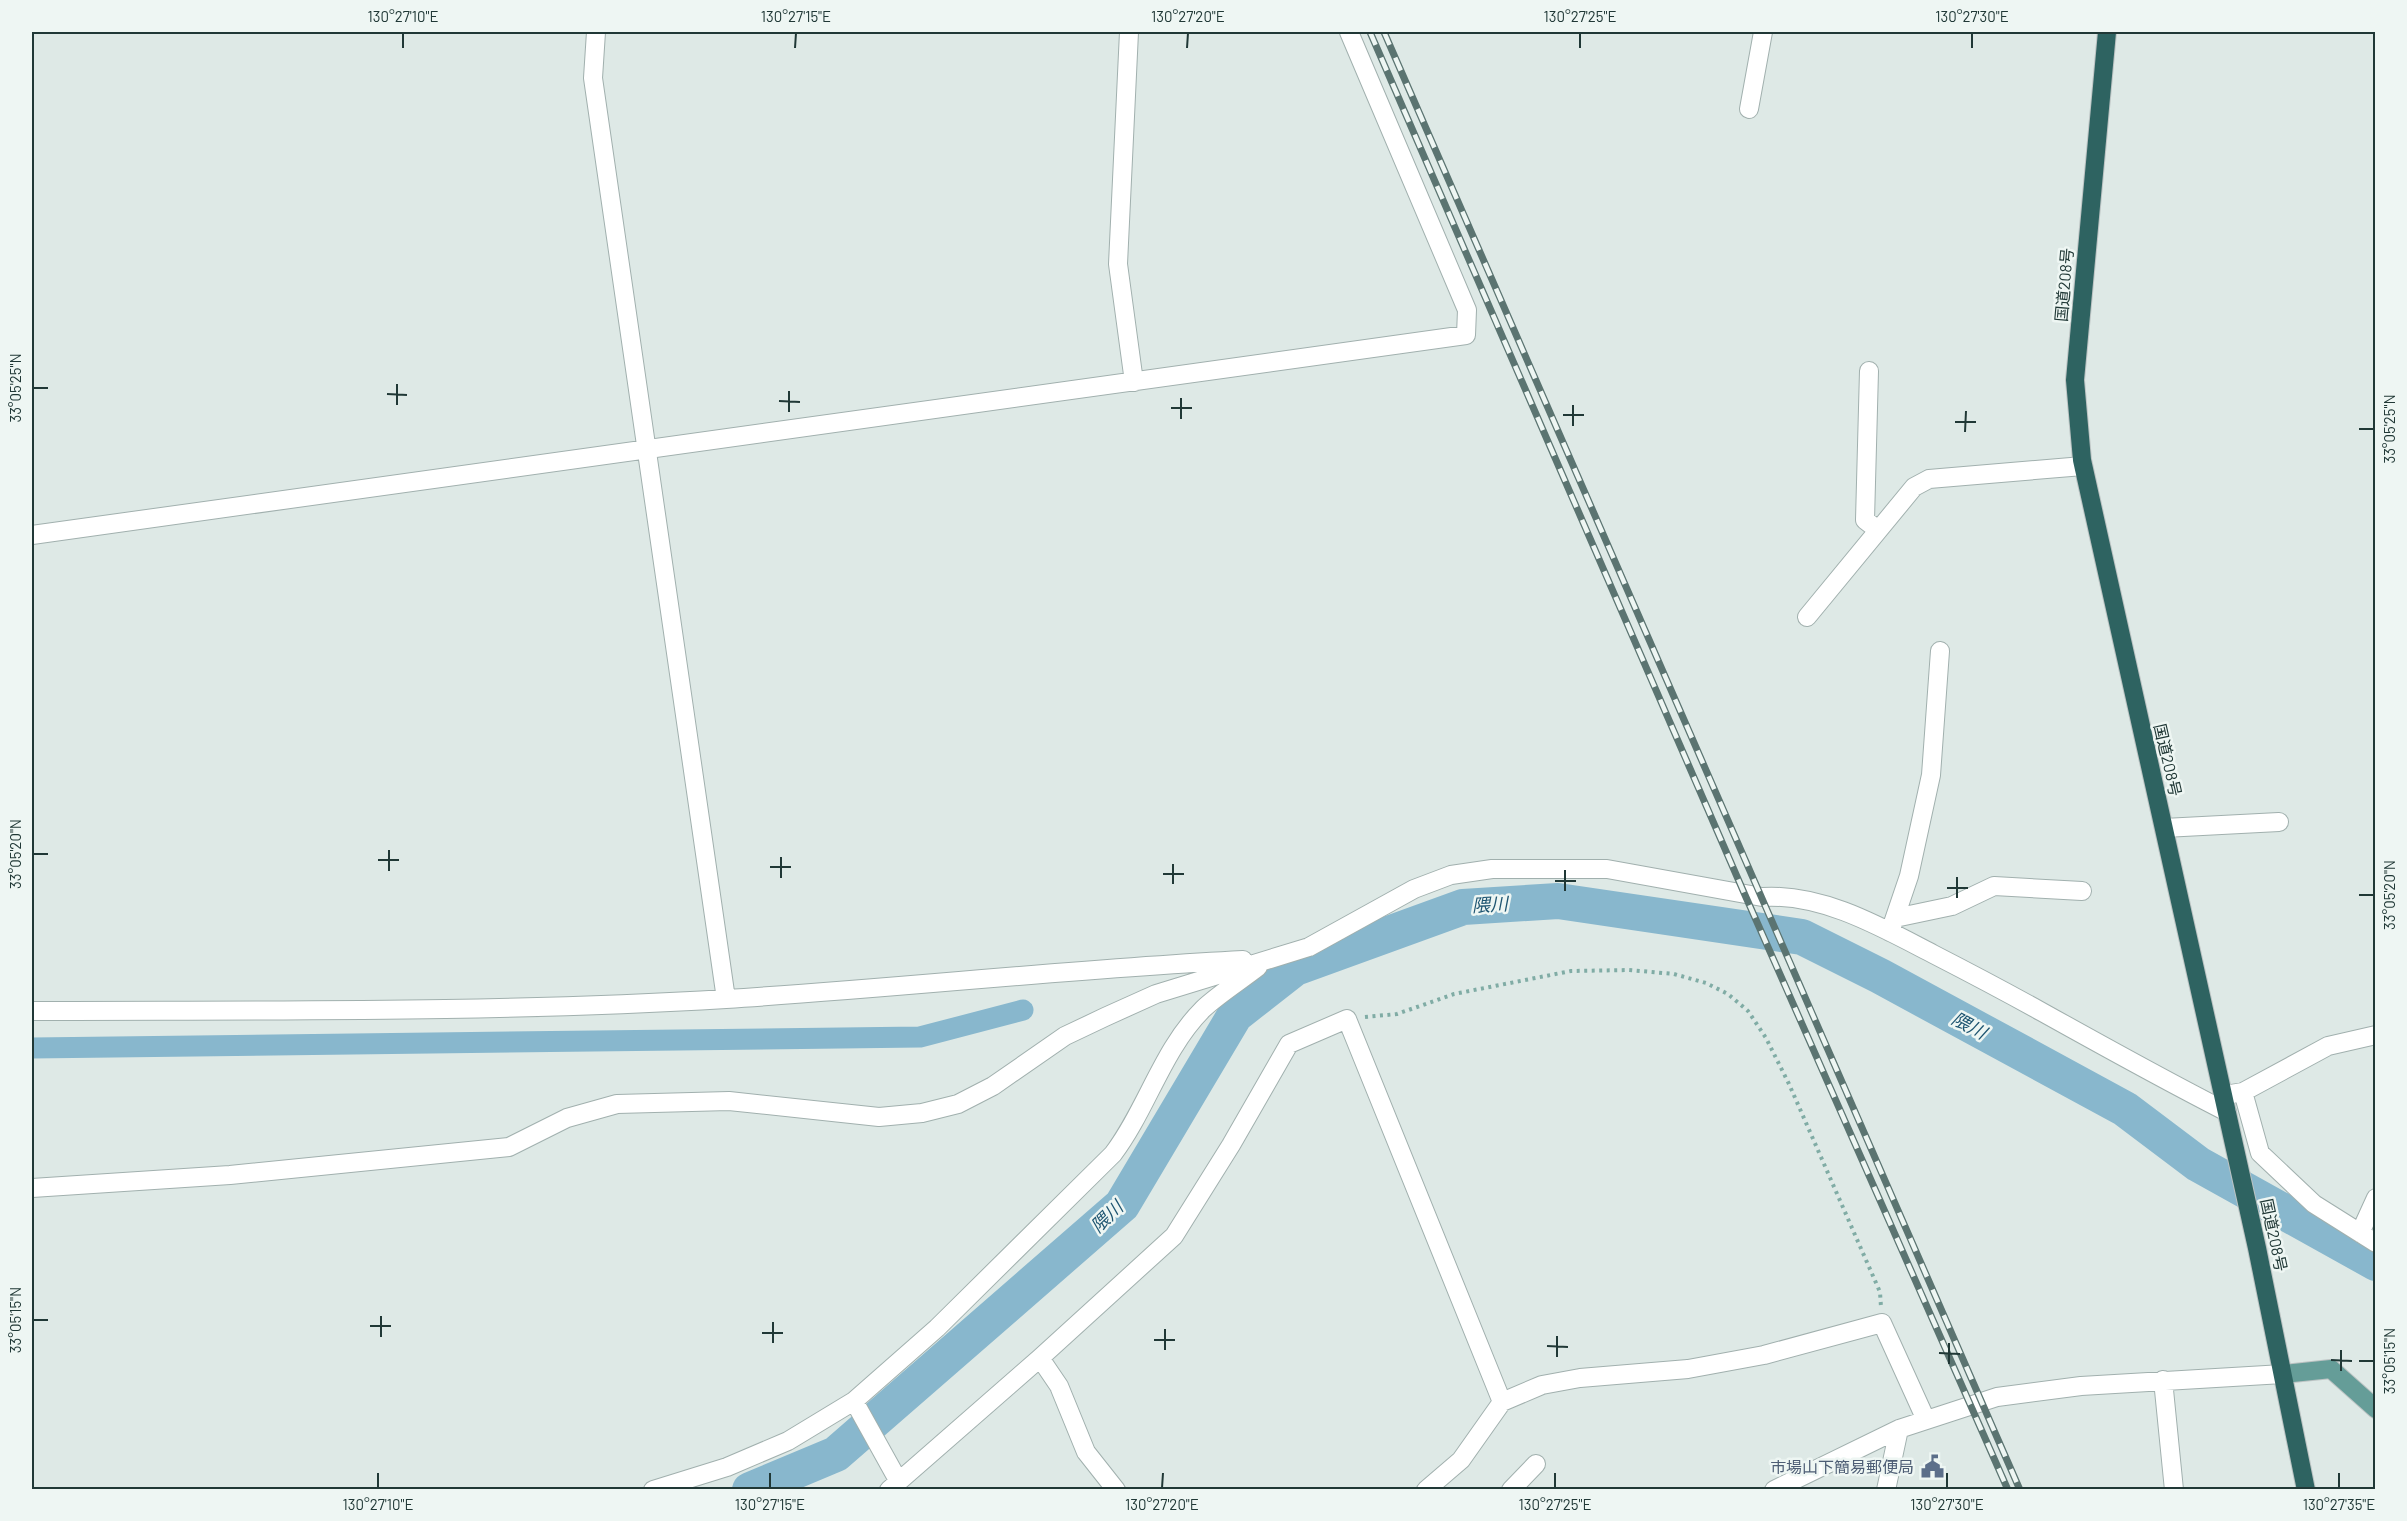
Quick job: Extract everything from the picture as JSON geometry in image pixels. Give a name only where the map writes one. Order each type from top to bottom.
[{"type":"highway","name":"国道208号","points":[[2106,32],[2075,380],[2084,466],[2257,1248],[2306,1490]]},
{"type":"main road","points":[[2283,1374],[2331,1369],[2376,1409]]},
{"type":"street","points":[[596,32],[594,78],[645,449],[726,999]]},
{"type":"street","points":[[1129,32],[1118,264],[1134,382]]},
{"type":"street","points":[[32,535],[1466,335],[1467,310],[1349,32]]},
{"type":"street","points":[[1749,109],[1763,32]]},
{"type":"street","points":[[1869,371],[1865,520],[1878,530]]},
{"type":"street","points":[[1807,617],[1914,487],[1929,478],[2084,466]]},
{"type":"street","points":[[1893,925],[1909,876],[1931,776],[1940,651]]},
{"type":"street","points":[[2164,828],[2279,822]]},
{"type":"street","points":[[32,1188],[230,1174],[509,1147],[567,1118],[617,1104],[729,1101],[879,1117],[922,1113],[958,1104],[993,1086],[1065,1036],[1146,999],[1309,947],[1414,889],[1451,875],[1492,869],[1607,869],[1745,895],[1789,897],[1893,925],[1990,984],[2167,1082],[2226,1110],[2243,1092],[2328,1046],[2376,1035]]},
{"type":"street","points":[[1893,925],[1952,906],[1995,886],[2082,891]]},
{"type":"street","points":[[32,1011],[481,1009],[726,999],[1124,966],[1269,959]]},
{"type":"street","points":[[653,1490],[727,1467],[858,1409],[1113,1154],[1130,1130],[1161,1069],[1185,1030],[1203,1009],[1269,959]]},
{"type":"street","points":[[858,1409],[894,1486],[1041,1358],[1174,1236],[1231,1145],[1289,1044],[1347,1019],[1502,1402]]},
{"type":"street","points":[[2243,1092],[2260,1153],[2314,1204],[2376,1243]]},
{"type":"street","points":[[2360,1233],[2376,1198]]},
{"type":"street","points":[[1426,1490],[1461,1460],[1502,1402],[1542,1385],[1580,1378],[1688,1369],[1764,1355],[1882,1323],[1926,1420]]},
{"type":"street","points":[[1041,1358],[1059,1386],[1086,1452],[1116,1490]]},
{"type":"street","points":[[1774,1490],[1899,1429],[1997,1397],[2081,1386],[2283,1374]]},
{"type":"street","points":[[2163,1380],[2174,1490]]},
{"type":"street","points":[[1886,1490],[1899,1429]]},
{"type":"street","points":[[1511,1490],[1536,1464]]},
{"type":"path","points":[[1347,1019],[1397,1014],[1454,994],[1570,971],[1629,970],[1674,974],[1706,982],[1728,994],[1748,1011],[1766,1038],[1789,1084],[1880,1292],[1882,1323]]},
{"type":"waterway","name":"隈川","points":[[750,1490],[836,1454],[1122,1205],[1235,1015],[1295,968],[1463,907],[1558,901],[1802,937],[1880,976],[2125,1109],[2198,1164],[2376,1263]]},
{"type":"waterway","points":[[32,1048],[920,1037],[1023,1010]]},
{"type":"railway","points":[[1370,32],[1745,895],[2008,1490]]},
{"type":"railway","points":[[1384,32],[2020,1490]]},
{"type":"place","name":"市場山下簡易郵便局","points":[[1932,1467]]}]
